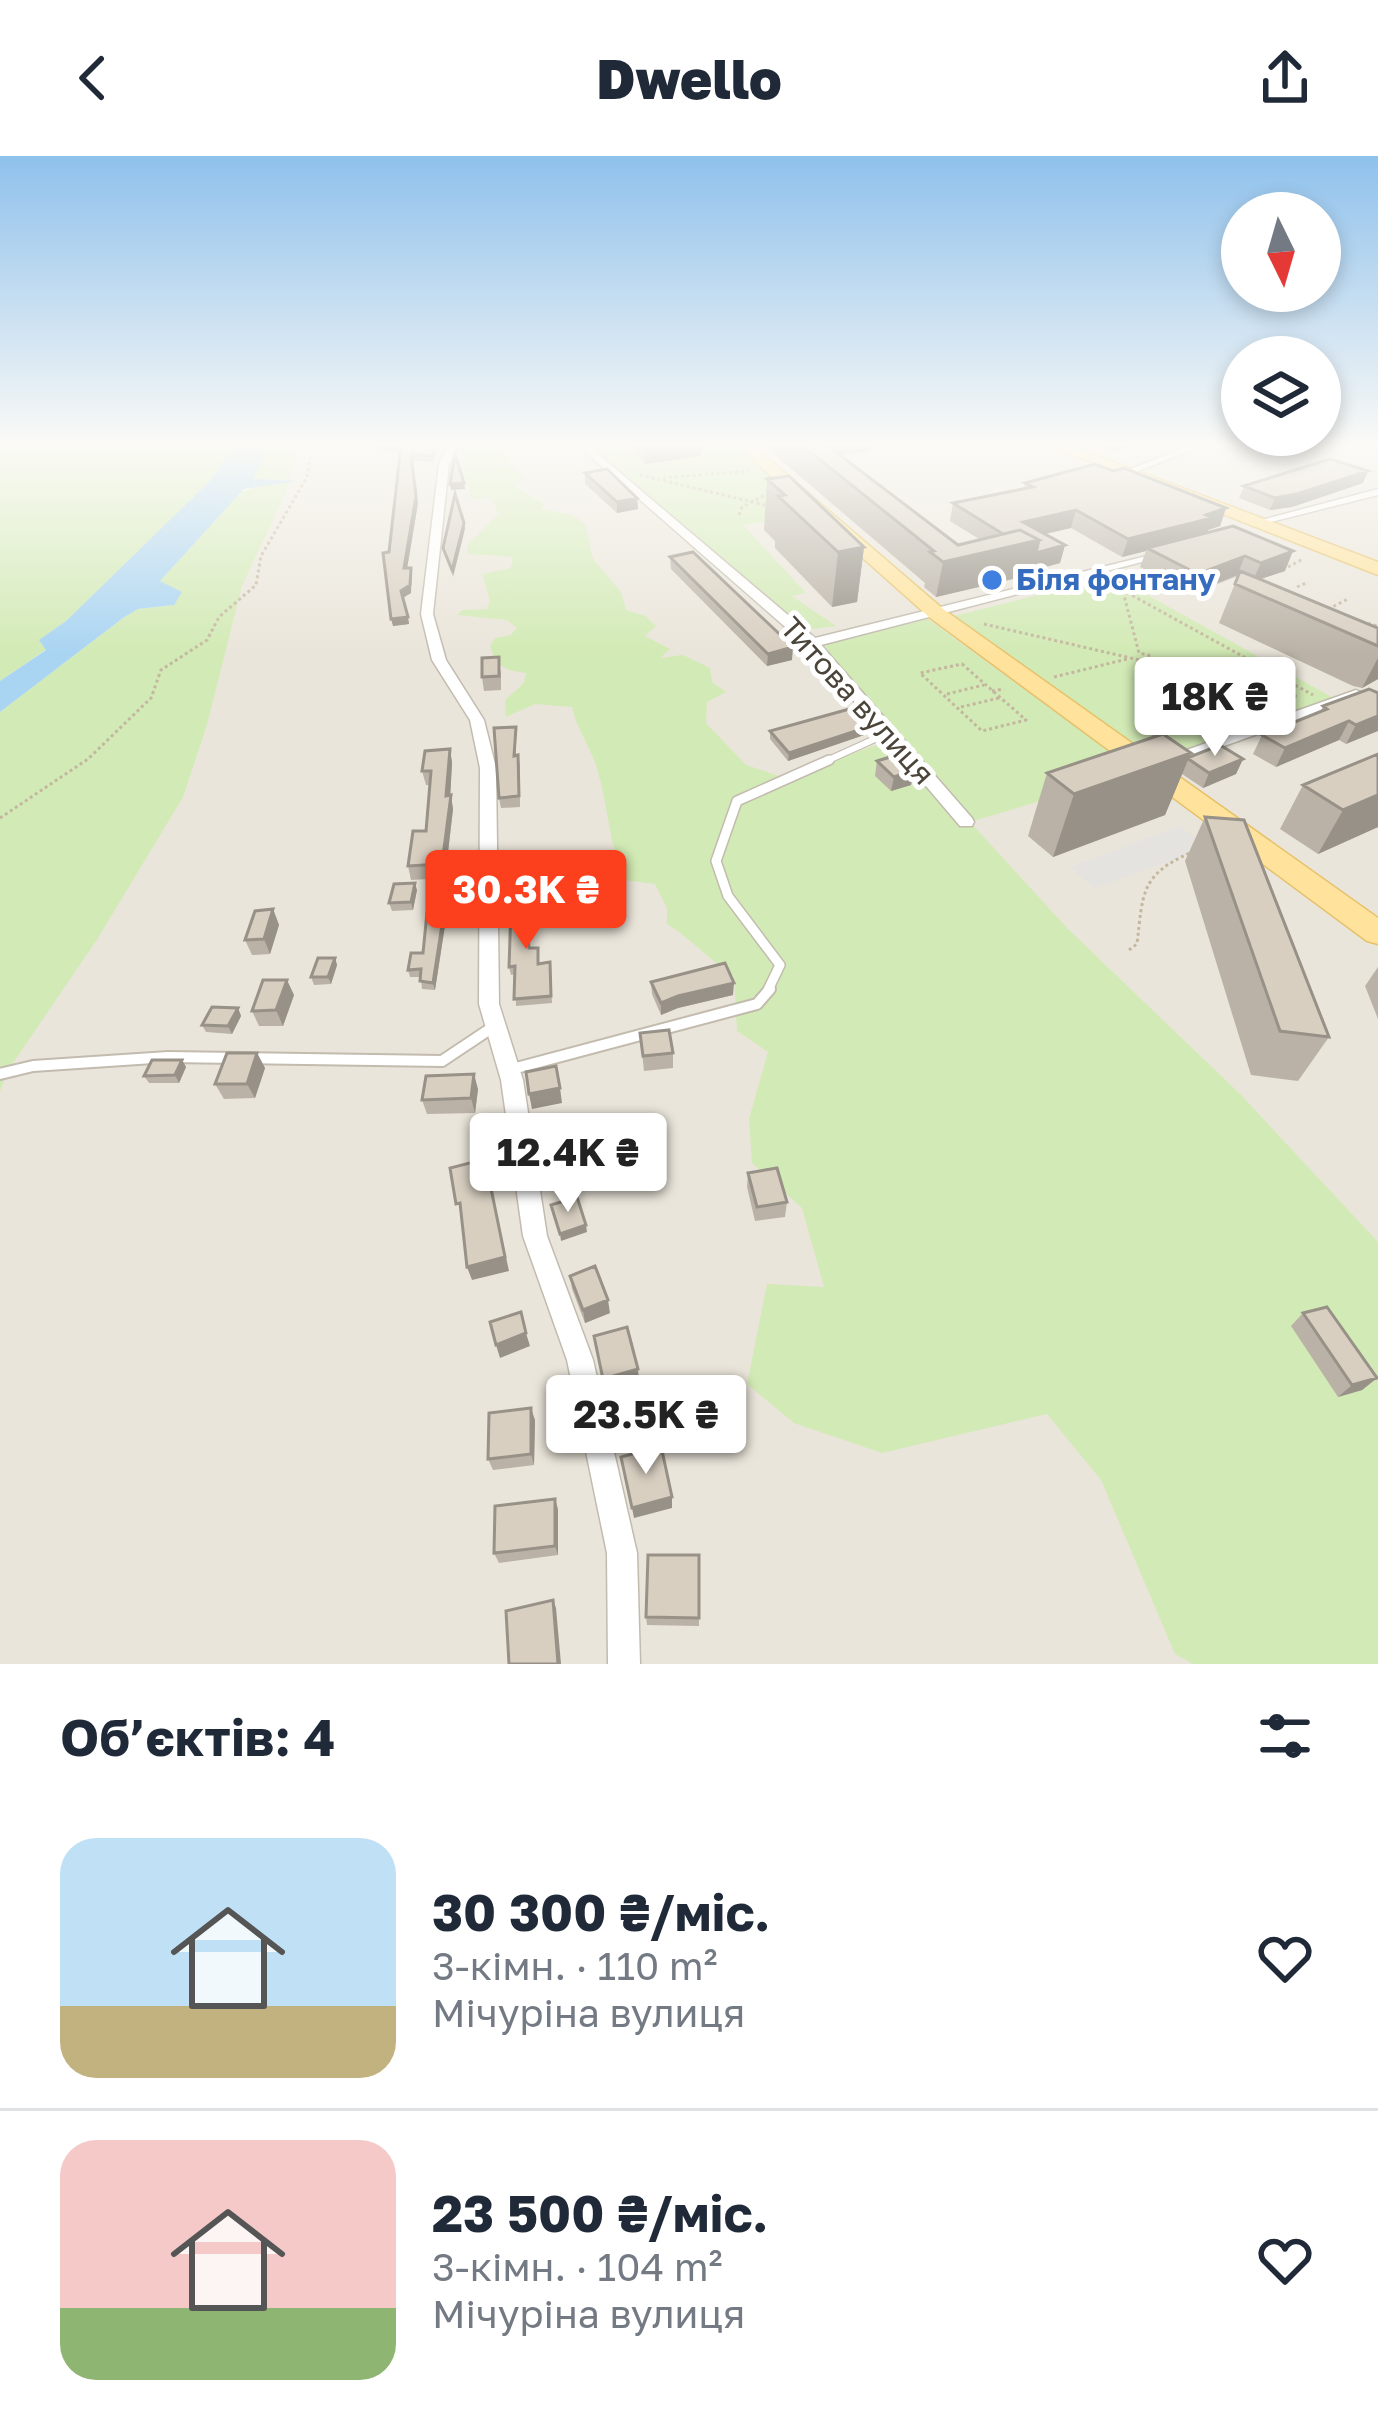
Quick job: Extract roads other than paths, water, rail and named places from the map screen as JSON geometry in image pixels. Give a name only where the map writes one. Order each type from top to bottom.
[{"type":"main road","points":[[822,513],[936,613],[1378,933]]},
{"type":"main road","points":[[1225,513],[1378,569]]},
{"type":"street","points":[[437,513],[427,614],[439,661],[477,720],[488,768],[490,1004],[509,1070],[535,1235],[580,1360],[622,1553],[624,1664]]},
{"type":"street","name":"Титова вулиця","points":[[662,513],[812,644],[966,822]]},
{"type":"street","points":[[1259,528],[1307,513]]},
{"type":"street","points":[[812,644],[1174,552]]},
{"type":"street","points":[[1153,767],[1357,694],[1378,706]]},
{"type":"lane","points":[[509,1070],[757,1004],[775,984],[780,964],[728,896],[716,861],[737,801],[888,733]]},
{"type":"lane","points":[[0,1075],[33,1066],[168,1057],[442,1061],[496,1025]]},
{"type":"water","points":[[177,513],[222,513],[160,581],[182,592],[174,605],[138,609],[123,618],[0,712],[0,681],[46,650],[39,640],[66,621]]},
{"type":"place","name":"Біля фонтану","points":[[992,580]]}]
